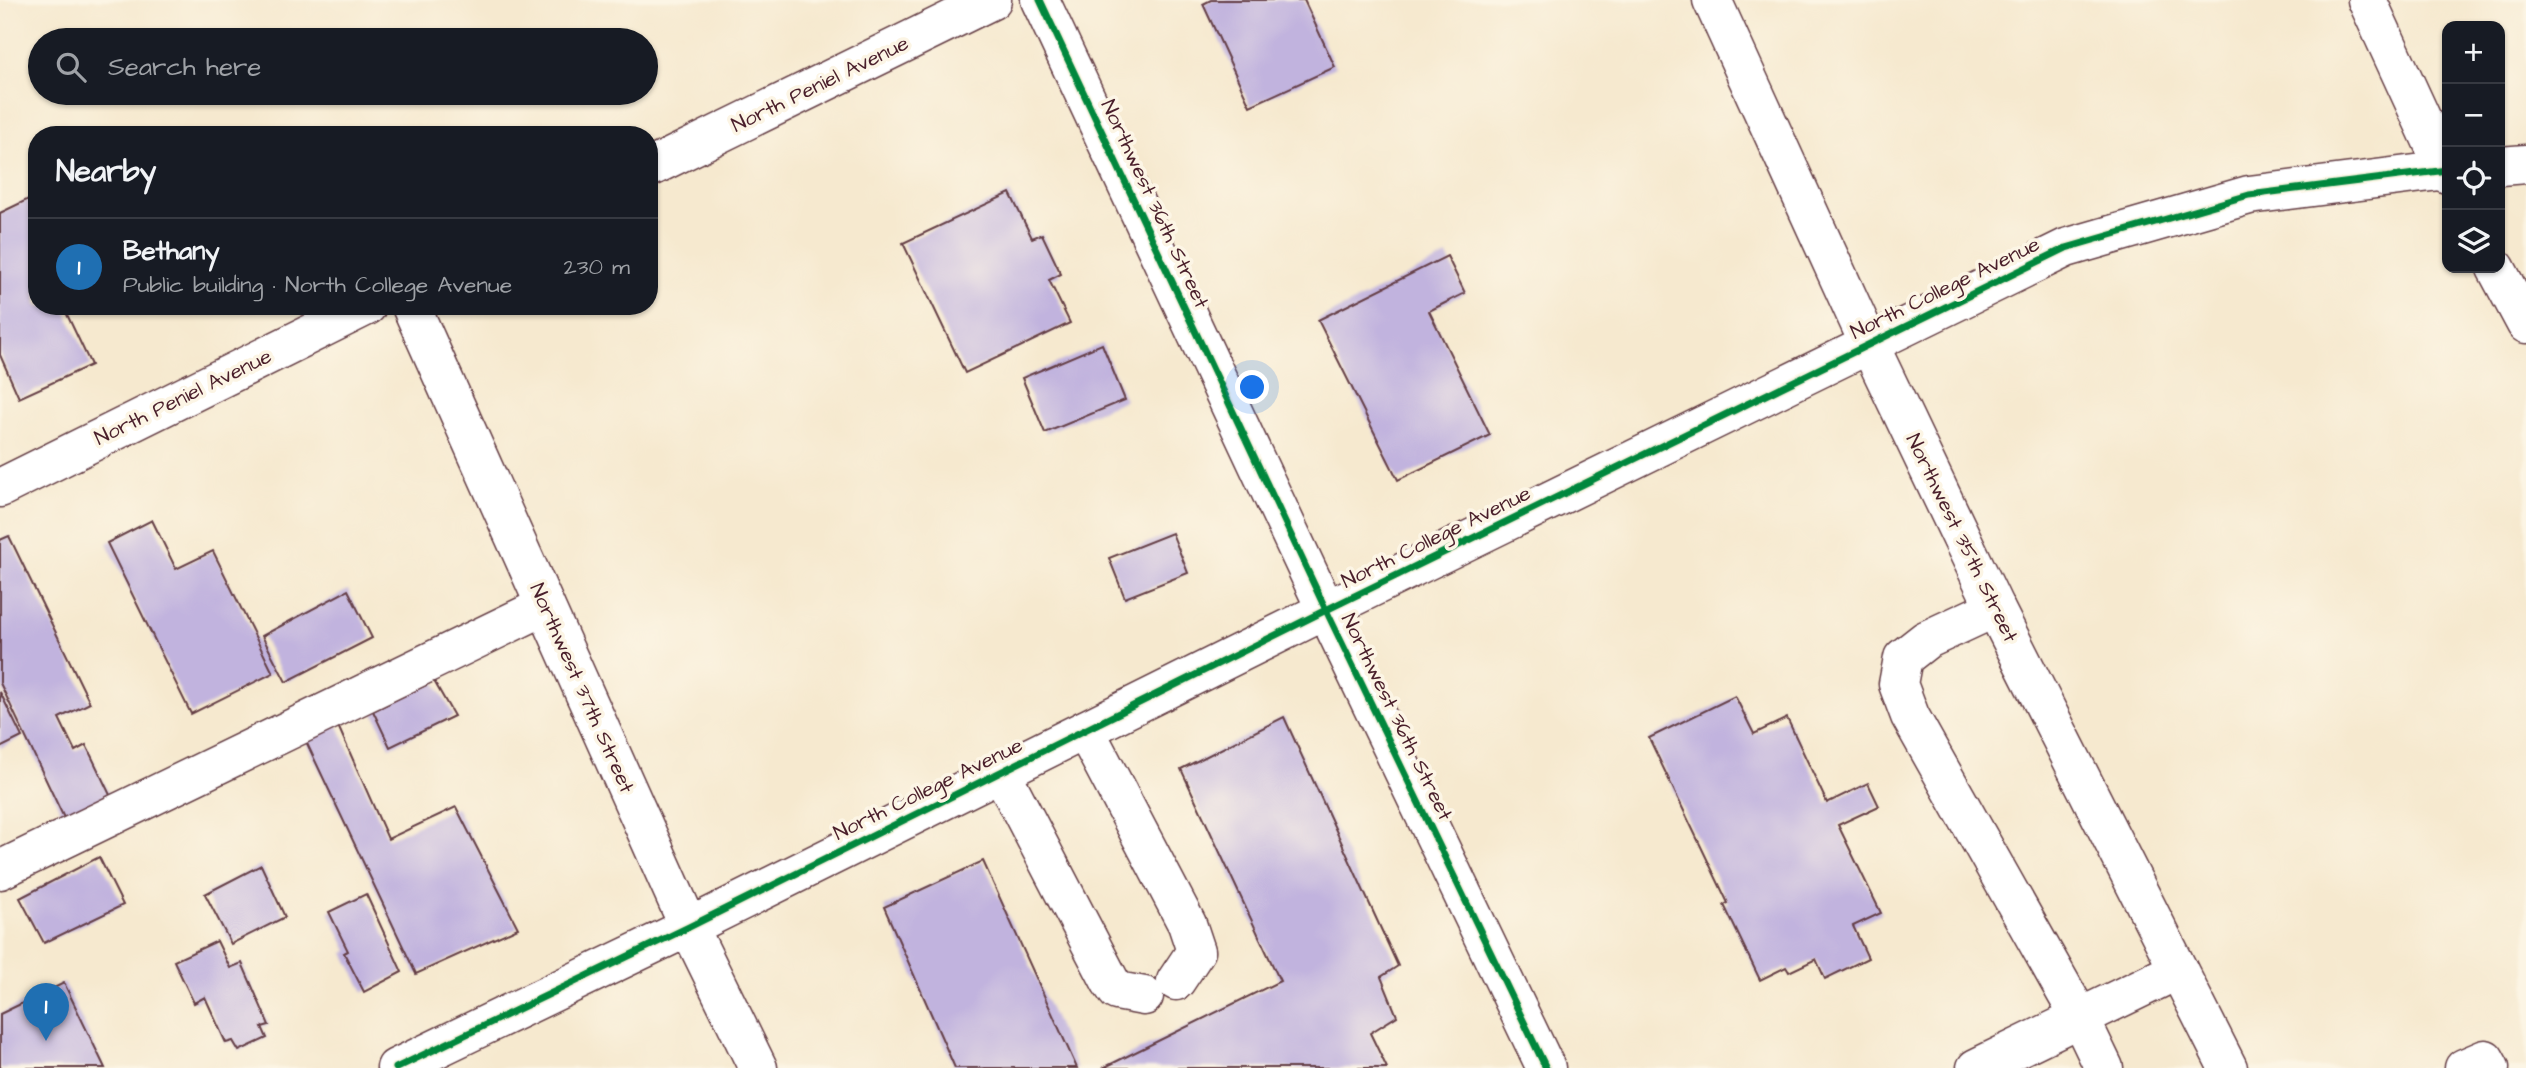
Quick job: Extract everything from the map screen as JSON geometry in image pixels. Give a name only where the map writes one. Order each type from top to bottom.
[{"type":"street","name":"North Peniel Avenue","points":[[658,164],[992,0]]},
{"type":"street","name":"Northwest 36th Street","points":[[1040,0],[1326,610],[1546,1068]]},
{"type":"street","name":"Northwest 35th Street","points":[[1712,0],[1869,344],[1994,608],[2228,1068]]},
{"type":"street","points":[[2367,0],[2442,160]]},
{"type":"street","points":[[2505,166],[2526,164]]},
{"type":"street","name":"North College Avenue","points":[[396,1068],[689,927],[1326,610],[2066,248],[2249,195],[2442,172]]},
{"type":"street","points":[[2499,273],[2526,324]]},
{"type":"street","name":"North Peniel Avenue","points":[[0,488],[349,315]]},
{"type":"street","name":"Northwest 37th Street","points":[[415,315],[689,927],[758,1068]]},
{"type":"street","points":[[0,870],[545,606]]},
{"type":"street","points":[[1994,608],[1926,640],[1903,658],[1898,684],[1910,716],[2080,1016],[2104,1068]]},
{"type":"street","points":[[1001,772],[1117,991],[1160,988],[1196,951],[1187,924],[1085,730]]},
{"type":"street","points":[[1976,1068],[2178,970]]},
{"type":"street","points":[[2464,1068],[2485,1059],[2490,1068]]},
{"type":"building","points":[[1211,0],[1304,0],[1335,67],[1250,106],[1203,4]]},
{"type":"building","points":[[1010,193],[1032,238],[1042,234],[1061,274],[1049,280],[1070,323],[965,373],[903,243]]},
{"type":"building","points":[[28,199],[28,315],[67,315],[91,365],[19,398],[0,355],[0,213]]},
{"type":"building","points":[[1447,256],[1465,293],[1429,311],[1490,435],[1398,480],[1318,320]]},
{"type":"building","points":[[1102,344],[1125,400],[1045,433],[1022,378]]},
{"type":"building","points":[[152,520],[176,569],[213,551],[273,673],[191,714],[107,543]]},
{"type":"building","points":[[1172,533],[1188,573],[1125,598],[1109,558]]},
{"type":"building","points":[[9,536],[90,703],[59,718],[75,751],[86,745],[111,797],[64,818],[0,683],[0,540]]},
{"type":"building","points":[[348,590],[372,638],[286,682],[262,636]]},
{"type":"building","points":[[434,681],[454,716],[390,747],[373,711]]},
{"type":"building","points":[[0,692],[22,737],[0,748]]},
{"type":"building","points":[[1735,696],[1754,734],[1787,718],[1827,803],[1868,783],[1879,806],[1838,825],[1881,913],[1853,926],[1868,958],[1825,979],[1816,959],[1789,972],[1786,967],[1760,980],[1724,905],[1728,903],[1649,738]]},
{"type":"building","points":[[1284,717],[1398,966],[1381,977],[1397,1016],[1370,1033],[1387,1068],[1103,1068],[1280,981],[1181,769]]},
{"type":"building","points":[[335,719],[388,839],[456,807],[518,928],[416,974],[303,735]]},
{"type":"building","points":[[99,857],[123,905],[44,943],[20,898]]},
{"type":"building","points":[[983,861],[1077,1068],[955,1068],[884,907]]},
{"type":"building","points":[[261,865],[285,917],[231,944],[205,894]]},
{"type":"building","points":[[366,894],[402,972],[364,992],[344,953],[348,951],[329,912]]},
{"type":"building","points":[[217,941],[230,968],[242,963],[269,1025],[262,1027],[267,1038],[239,1051],[233,1041],[226,1043],[205,997],[194,1003],[174,961]]},
{"type":"building","points":[[64,983],[105,1068],[0,1068],[0,1014]]},
{"type":"cycle path","points":[[1040,0],[1326,610],[1546,1068]]},
{"type":"cycle path","points":[[396,1068],[689,927],[1326,610],[2066,248],[2249,195],[2442,171]]},
{"type":"place","name":"Bethany","points":[[46,1041]]}]
